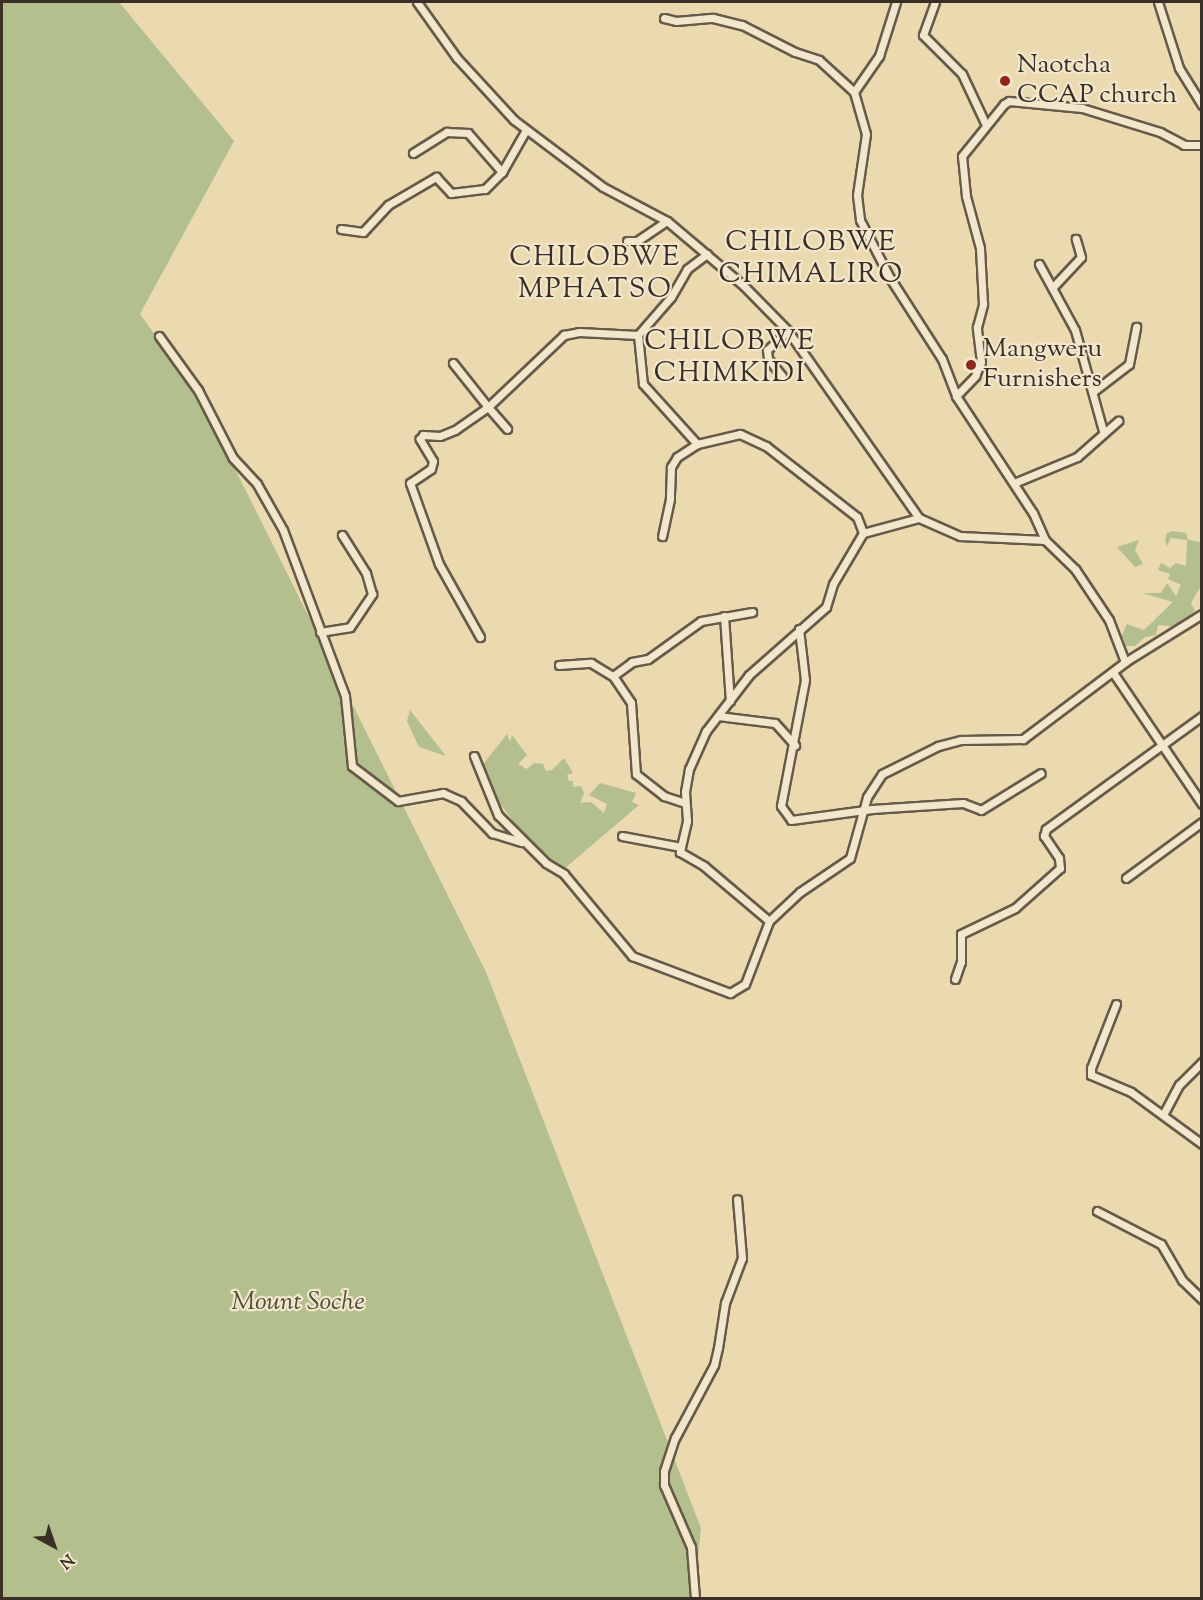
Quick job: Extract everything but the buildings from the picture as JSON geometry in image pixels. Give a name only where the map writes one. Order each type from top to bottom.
[{"type":"street","points":[[417,2],[485,91],[526,130],[603,187],[667,221],[707,254],[788,331],[919,518],[960,536],[1045,540]]},
{"type":"street","points":[[854,92],[879,56],[896,2]]},
{"type":"street","points":[[935,2],[922,35],[962,74],[986,124]]},
{"type":"street","points":[[1158,2],[1179,68],[1202,105]]},
{"type":"street","points":[[664,18],[676,21],[713,18],[742,25],[795,52],[819,60],[854,92],[866,134],[857,195],[860,220],[890,278],[942,359],[956,396],[1014,483],[1045,540],[1081,578],[1109,620],[1125,662]]},
{"type":"street","points":[[956,396],[975,376],[981,362],[977,327],[983,304],[981,258],[966,196],[962,156],[986,124],[1009,101],[1082,108],[1160,132],[1184,145],[1202,145]]},
{"type":"street","points":[[341,229],[363,232],[388,205],[436,177],[451,193],[485,189],[502,172],[526,130]]},
{"type":"street","points":[[413,153],[447,132],[468,133],[502,172]]},
{"type":"street","points":[[627,241],[637,241],[667,221]]},
{"type":"street","points":[[1053,288],[1081,257],[1076,239]]},
{"type":"street","points":[[697,444],[643,384],[638,335],[671,297],[687,269],[707,254]]},
{"type":"street","points":[[1039,264],[1075,330],[1094,391],[1103,431]]},
{"type":"street","points":[[1094,391],[1129,364],[1136,327]]},
{"type":"street","points":[[782,376],[768,359],[767,350],[788,331]]},
{"type":"street","points":[[480,637],[440,564],[410,483],[431,469],[433,461],[420,440],[423,435],[440,436],[455,430],[488,407],[564,335],[579,332],[638,335]]},
{"type":"street","points":[[159,336],[198,390],[233,458],[257,484],[280,524],[345,696],[352,766],[398,801],[443,793],[461,801],[492,833],[524,842]]},
{"type":"street","points":[[453,363],[507,429]]},
{"type":"street","points":[[1014,483],[1077,457],[1103,431],[1118,421]]},
{"type":"street","points":[[662,536],[670,499],[670,467],[677,457],[697,444],[740,434],[766,446],[856,517],[863,533]]},
{"type":"street","points":[[769,921],[704,866],[683,855],[681,847],[687,815],[689,769],[706,731],[757,665],[828,604],[833,584],[863,533],[919,518]]},
{"type":"street","points":[[320,632],[350,627],[372,594],[366,573],[342,535]]},
{"type":"street","points":[[613,676],[632,662],[648,659],[701,621],[752,612]]},
{"type":"street","points":[[474,756],[498,815],[524,842],[564,874],[632,956],[722,992],[730,993],[744,984],[769,921],[800,892],[850,858],[862,812],[874,784],[897,765],[938,746],[973,738],[1023,739],[1114,674],[1125,662],[1202,614]]},
{"type":"street","points":[[724,616],[730,701]]},
{"type":"street","points":[[799,629],[806,668],[795,745],[782,796],[781,806],[787,817],[797,821],[862,812],[963,803],[981,810],[1041,773]]},
{"type":"street","points":[[558,665],[591,663],[613,676],[631,704],[636,774],[664,796],[686,803]]},
{"type":"street","points":[[1114,674],[1202,804]]},
{"type":"street","points":[[718,716],[775,723],[795,745]]},
{"type":"street","points":[[955,979],[961,962],[961,934],[1015,908],[1056,874],[1060,863],[1044,836],[1046,829],[1202,716]]},
{"type":"street","points":[[1126,878],[1202,822]]},
{"type":"street","points":[[622,836],[681,847]]},
{"type":"street","points":[[1116,1004],[1091,1068],[1091,1075],[1131,1092],[1164,1113],[1202,1144]]},
{"type":"street","points":[[1164,1113],[1179,1085],[1202,1062]]},
{"type":"street","points":[[695,1599],[691,1547],[664,1485],[664,1471],[675,1438],[714,1365],[725,1303],[742,1258],[737,1199]]},
{"type":"street","points":[[1097,1211],[1161,1244],[1182,1280],[1202,1299]]},
{"type":"green space","name":"Mount Soche","points":[[2,2],[119,2],[234,141],[140,314],[198,395],[486,972],[701,1528],[694,1598],[2,1598]]},
{"type":"green space","points":[[1173,531],[1186,533],[1188,540],[1201,542],[1201,586],[1191,603],[1195,611],[1178,627],[1158,625],[1156,635],[1145,637],[1135,646],[1126,646],[1122,635],[1127,624],[1144,630],[1173,602],[1142,593],[1161,593],[1167,583],[1176,596],[1181,585],[1168,579],[1170,574],[1158,570],[1161,563],[1170,568],[1176,563],[1186,566],[1187,540],[1171,538],[1167,546],[1165,541],[1167,533]]},
{"type":"green space","points":[[1139,540],[1135,550],[1143,564],[1135,567],[1117,547]]},
{"type":"green space","points":[[410,710],[446,756],[419,747],[407,721]]},
{"type":"green space","points":[[507,734],[510,742],[512,735],[527,755],[518,764],[527,769],[534,763],[543,764],[546,771],[552,770],[564,758],[573,773],[567,775],[569,781],[573,781],[573,787],[581,786],[584,793],[580,803],[591,802],[604,813],[607,804],[589,795],[600,783],[636,793],[632,802],[639,805],[557,875],[545,866],[502,806],[492,800],[481,767]]},
{"type":"place","name":"Naotcha CCAP church","points":[[1005,81]]},
{"type":"place","name":"Mangweru Furnishers","points":[[971,365]]},
{"type":"district","name":"CHILOBWE CHIMALIRO","points":[[811,259]]},
{"type":"district","name":"CHILOBWE MPHATSO","points":[[595,274]]},
{"type":"district","name":"CHILOBWE CHIMKIDI","points":[[730,358]]}]
